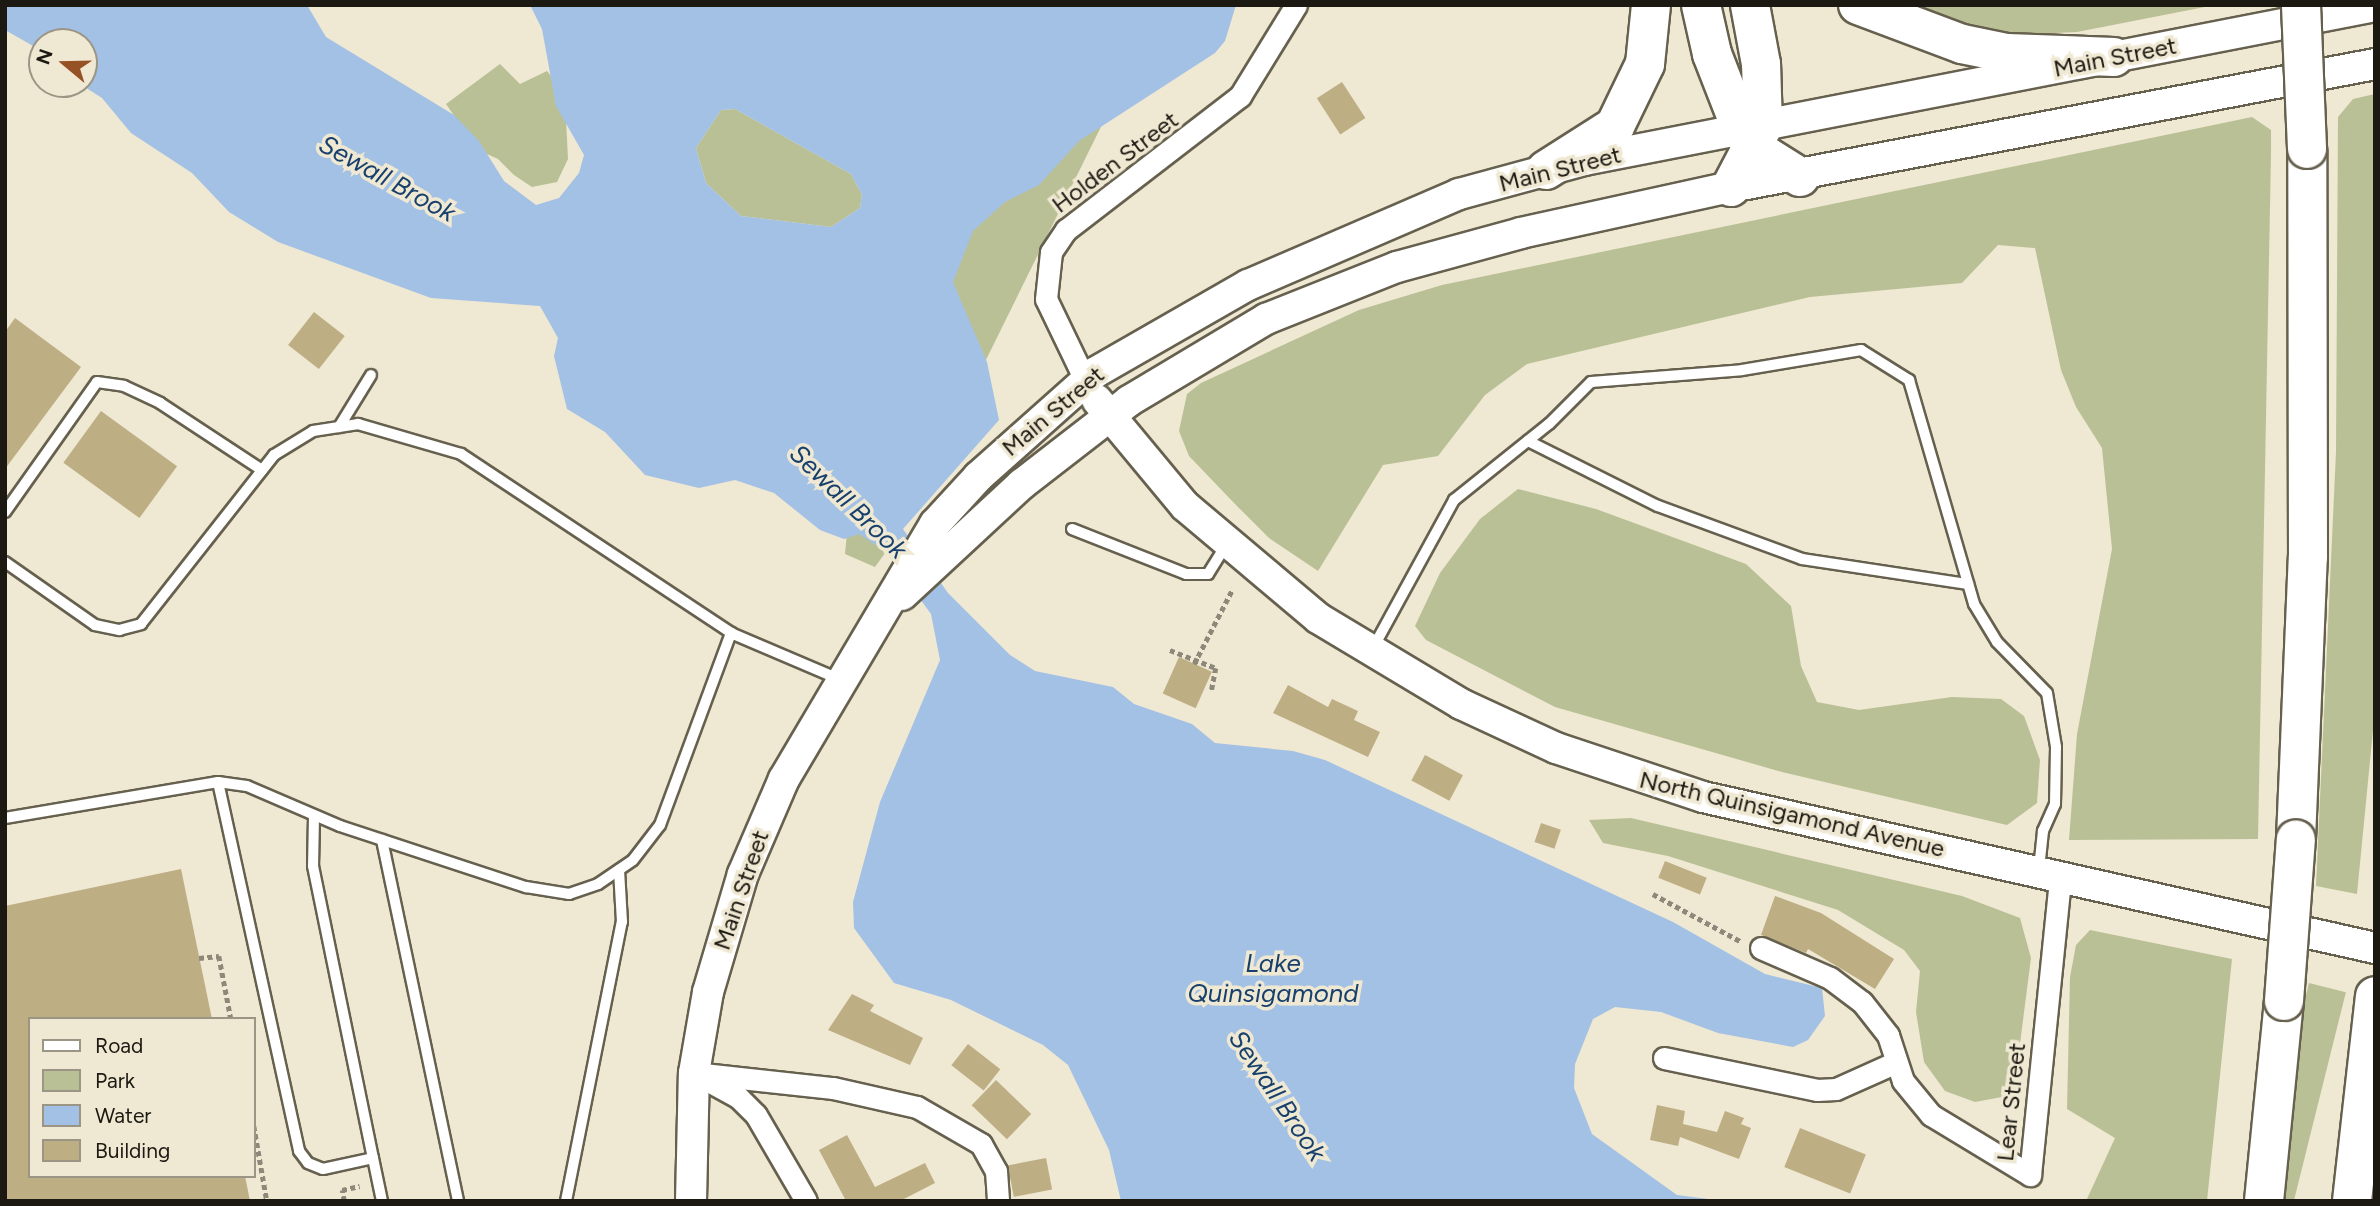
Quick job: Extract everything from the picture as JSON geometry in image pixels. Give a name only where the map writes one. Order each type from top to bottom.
[{"type":"highway","points":[[1546,170],[1615,125],[1645,64],[1651,5]]},
{"type":"highway","points":[[1701,5],[1712,54],[1753,135],[1800,177]]},
{"type":"highway","points":[[1731,187],[1753,135],[1761,64],[1750,5]]},
{"type":"highway","points":[[1858,5],[1962,44],[2007,53],[2114,57]]},
{"type":"highway","points":[[2264,1201],[2284,1001],[2296,839],[2308,557],[2307,149],[2301,5]]},
{"type":"highway","points":[[2352,1201],[2373,1012]]},
{"type":"main road","name":"Main Street","points":[[691,1201],[694,1073],[708,992],[743,874],[784,779],[839,679],[935,524],[998,458],[1086,382],[1237,292],[1349,238],[1459,194],[1546,170],[1753,135],[2114,57],[2375,6]]},
{"type":"main road","name":"Main Street","points":[[883,611],[950,555],[1022,484],[1107,417],[1193,359],[1266,319],[1397,267],[1521,233],[1731,187],[1800,177],[2375,64]]},
{"type":"main road","name":"North Quinsigamond Avenue","points":[[1086,382],[1107,417],[1227,544],[1318,618],[1370,652],[1461,704],[1630,776],[2049,876],[2375,948]]},
{"type":"street","name":"Holden Street","points":[[1086,382],[1045,299],[1051,253],[1066,230],[1240,96],[1296,5]]},
{"type":"street","name":"Lear Street","points":[[1761,948],[1830,978],[1861,1002],[1888,1035],[1894,1063],[1931,1115],[2030,1175],[2049,876]]},
{"type":"street","points":[[1664,1058],[1816,1090],[1836,1090],[1894,1063]]},
{"type":"street","points":[[694,1073],[738,1097],[756,1115],[806,1201]]},
{"type":"street","points":[[694,1073],[833,1088],[917,1107],[981,1144],[996,1171],[998,1201]]},
{"type":"lane","points":[[1370,652],[1454,500],[1528,441],[1591,382],[1742,370],[1861,350],[1909,380],[1968,584],[1997,642],[2047,693],[2056,747],[2055,804],[2043,831],[2049,876]]},
{"type":"lane","points":[[339,427],[371,375]]},
{"type":"lane","points":[[5,512],[97,382],[124,386],[160,403],[262,470]]},
{"type":"lane","points":[[5,562],[95,625],[119,630],[141,624],[274,455],[313,431],[358,424],[461,454],[731,632],[839,679]]},
{"type":"lane","points":[[1528,441],[1658,506],[1802,559],[1968,584]]},
{"type":"lane","points":[[1072,529],[1186,574],[1208,574],[1227,544]]},
{"type":"lane","points":[[5,818],[218,782],[247,786],[314,816],[382,840],[526,887],[564,894],[598,884],[619,870],[660,825],[731,632]]},
{"type":"lane","points":[[218,782],[299,1151],[308,1163],[323,1169],[373,1158]]},
{"type":"lane","points":[[314,816],[313,866],[382,1201]]},
{"type":"lane","points":[[382,840],[458,1201]]},
{"type":"lane","points":[[566,1201],[622,922],[619,870]]},
{"type":"path","points":[[1195,662],[1233,588]]},
{"type":"path","points":[[1170,650],[1216,668],[1210,693]]},
{"type":"path","points":[[1653,894],[1761,948]]},
{"type":"path","points":[[199,958],[219,956],[231,1017]]},
{"type":"path","points":[[256,1138],[267,1201]]},
{"type":"path","points":[[344,1201],[342,1189],[360,1186]]},
{"type":"green space","points":[[1891,5],[2215,5],[2077,32],[2029,34],[1972,30]]},
{"type":"green space","points":[[500,64],[520,84],[547,71],[555,81],[566,119],[568,159],[557,182],[532,187],[514,175],[498,159],[478,150],[446,104]]},
{"type":"green space","points":[[1127,74],[903,528],[875,567],[845,554],[850,501],[949,238]]},
{"type":"green space","points":[[2375,94],[2375,710],[2357,894],[2316,886],[2336,452],[2338,117],[2353,99]]},
{"type":"green space","points":[[735,109],[851,174],[862,195],[860,208],[831,227],[741,216],[706,183],[696,148],[721,110]]},
{"type":"green space","points":[[2252,117],[2271,130],[2258,839],[2069,840],[2077,734],[2112,549],[2102,448],[2076,407],[2061,370],[2035,248],[1998,245],[1962,283],[1810,297],[1527,364],[1485,395],[1438,456],[1383,465],[1318,571],[1269,538],[1235,504],[1189,456],[1179,431],[1187,394],[1201,383],[1359,310],[1442,285]]},
{"type":"green space","points":[[1518,489],[1596,509],[1746,564],[1791,606],[1801,666],[1817,702],[1859,710],[1952,697],[2001,699],[2024,716],[2040,760],[2037,803],[2007,825],[1782,772],[1555,707],[1426,640],[1415,626],[1440,573],[1480,519]]},
{"type":"green space","points":[[1631,818],[1962,896],[2020,918],[2031,958],[2016,1075],[2002,1097],[1975,1102],[1945,1091],[1924,1062],[1916,1012],[1920,971],[1904,950],[1838,910],[1668,856],[1603,843],[1589,820]]},
{"type":"green space","points":[[2090,930],[2232,959],[2207,1201],[2086,1201],[2115,1138],[2067,1109],[2070,977],[2076,945]]},
{"type":"green space","points":[[2309,983],[2346,992],[2294,1201],[2278,1201],[2256,1195]]},
{"type":"water","name":"Lake Quinsigamond","points":[[5,5],[307,5],[326,37],[454,115],[479,141],[504,181],[536,205],[559,198],[579,173],[584,155],[556,106],[542,29],[530,5],[1236,5],[1225,41],[1215,53],[1079,141],[1039,185],[1005,202],[973,231],[953,282],[987,362],[999,420],[903,529],[948,593],[1010,655],[1035,671],[1113,687],[1134,704],[1192,724],[1215,743],[1293,751],[1325,760],[1673,922],[1765,974],[1822,988],[1825,1016],[1808,1040],[1793,1047],[1718,1033],[1661,1012],[1615,1007],[1593,1019],[1575,1064],[1574,1088],[1592,1134],[1677,1195],[1724,1201],[1121,1201],[1109,1150],[1068,1065],[1043,1045],[951,1000],[894,983],[854,928],[853,902],[880,802],[940,660],[931,614],[886,552],[859,534],[844,539],[820,530],[774,493],[735,480],[699,488],[645,475],[605,432],[567,409],[554,356],[558,338],[540,306],[431,298],[278,242],[229,212],[192,173],[131,133],[98,95],[98,28],[28,28],[28,43],[5,30]],"holes":[[[735,109],[851,174],[862,195],[860,208],[831,227],[741,216],[706,183],[696,148],[721,110]]]},
{"type":"building","points":[[1342,82],[1365,118],[1340,134],[1317,98]]},
{"type":"building","points":[[314,312],[345,336],[319,369],[288,345]]},
{"type":"building","points":[[15,318],[81,367],[5,469],[5,332]]},
{"type":"building","points":[[101,411],[177,466],[139,518],[63,463]]},
{"type":"building","points":[[1179,657],[1212,672],[1196,708],[1163,694]]},
{"type":"building","points":[[1288,685],[1328,707],[1332,699],[1358,711],[1354,720],[1380,732],[1368,757],[1273,713]]},
{"type":"building","points":[[1425,755],[1463,775],[1449,801],[1411,781]]},
{"type":"building","points":[[1541,823],[1561,830],[1554,849],[1534,842]]},
{"type":"building","points":[[1665,861],[1707,878],[1700,895],[1658,878]]},
{"type":"building","points":[[181,869],[212,1017],[28,1017],[28,1178],[245,1178],[250,1201],[5,1201],[5,906]]},
{"type":"building","points":[[1775,896],[1821,913],[1894,959],[1875,989],[1808,949],[1806,953],[1761,935]]},
{"type":"building","points":[[852,994],[874,1005],[870,1011],[923,1038],[910,1065],[828,1030]]},
{"type":"building","points":[[968,1044],[1000,1069],[984,1091],[951,1065]]},
{"type":"building","points":[[996,1080],[1031,1114],[1007,1139],[972,1105]]},
{"type":"building","points":[[1657,1105],[1685,1111],[1683,1124],[1717,1132],[1725,1111],[1744,1118],[1741,1124],[1751,1128],[1739,1159],[1680,1137],[1678,1146],[1650,1140]]},
{"type":"building","points":[[1800,1128],[1866,1155],[1850,1194],[1784,1167]]},
{"type":"building","points":[[847,1135],[875,1187],[925,1163],[935,1183],[900,1201],[846,1201],[819,1150]]},
{"type":"building","points":[[1046,1158],[1052,1189],[1014,1197],[1008,1165]]},
{"type":"water label","name":"Sewall Brook","points":[[387,179]]},
{"type":"water label","name":"Sewall Brook","points":[[848,502]]},
{"type":"water label","name":"Sewall Brook","points":[[1277,1096]]}]
